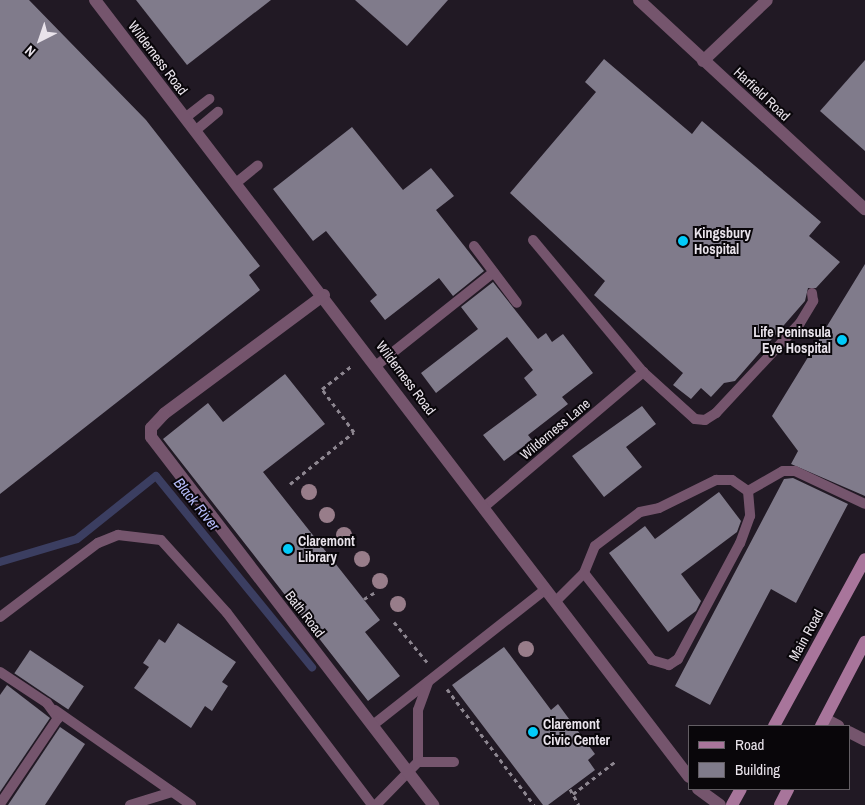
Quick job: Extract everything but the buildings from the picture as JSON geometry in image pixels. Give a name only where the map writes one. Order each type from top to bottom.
[{"type":"main road","name":"Main Road","points":[[775,725],[865,559]]},
{"type":"main road","points":[[823,723],[865,642]]},
{"type":"main road","points":[[732,805],[740,790]]},
{"type":"main road","points":[[780,805],[788,790]]},
{"type":"street","name":"Wilderness Road","points":[[95,0],[324,295],[688,776]]},
{"type":"street","name":"Harfield Road","points":[[639,0],[865,209]]},
{"type":"street","points":[[704,60],[767,0]]},
{"type":"street","name":"Bath Road","points":[[324,295],[164,414],[151,428],[152,443],[373,725],[433,805]]},
{"type":"street","points":[[850,732],[865,740]]},
{"type":"street","points":[[699,790],[720,805]]},
{"type":"lane","points":[[185,118],[208,99]]},
{"type":"lane","points":[[195,131],[218,112]]},
{"type":"lane","points":[[236,183],[258,165]]},
{"type":"lane","points":[[533,240],[643,372],[687,414],[705,420],[800,323],[813,302],[812,294]]},
{"type":"lane","points":[[474,246],[516,303]]},
{"type":"lane","points":[[377,365],[494,272]]},
{"type":"lane","name":"Wilderness Lane","points":[[484,507],[643,372]]},
{"type":"lane","points":[[748,492],[783,471],[795,471],[865,504]]},
{"type":"lane","points":[[556,601],[584,574],[596,546],[640,512],[659,508],[716,480],[732,480],[748,492],[750,516],[740,542],[678,659],[670,665],[652,660],[584,574]]},
{"type":"lane","points":[[0,618],[98,543],[118,535],[161,540],[227,612],[372,805]]},
{"type":"lane","points":[[373,725],[546,589]]},
{"type":"lane","points":[[0,672],[191,805]]},
{"type":"lane","points":[[418,762],[418,710],[433,676]]},
{"type":"lane","points":[[0,804],[56,725],[55,710]]},
{"type":"lane","points":[[376,805],[407,770],[418,762],[454,762]]},
{"type":"lane","points":[[130,805],[172,792]]},
{"type":"path","points":[[290,484],[354,432],[322,389],[368,353]]},
{"type":"path","points":[[364,599],[374,593]]},
{"type":"path","points":[[394,622],[433,676]]},
{"type":"path","points":[[448,690],[534,805]]},
{"type":"path","points":[[573,794],[616,761]]},
{"type":"path","points":[[570,789],[579,805]]},
{"type":"waterway","name":"Black River","points":[[0,562],[77,539],[156,476],[312,667]]},
{"type":"place","name":"Kingsbury Hospital","points":[[683,241]]},
{"type":"place","name":"Life Peninsula Eye Hospital","points":[[842,340]]},
{"type":"place","name":"Claremont Library","points":[[288,549]]},
{"type":"place","name":"Claremont Civic Center","points":[[533,732]]}]
